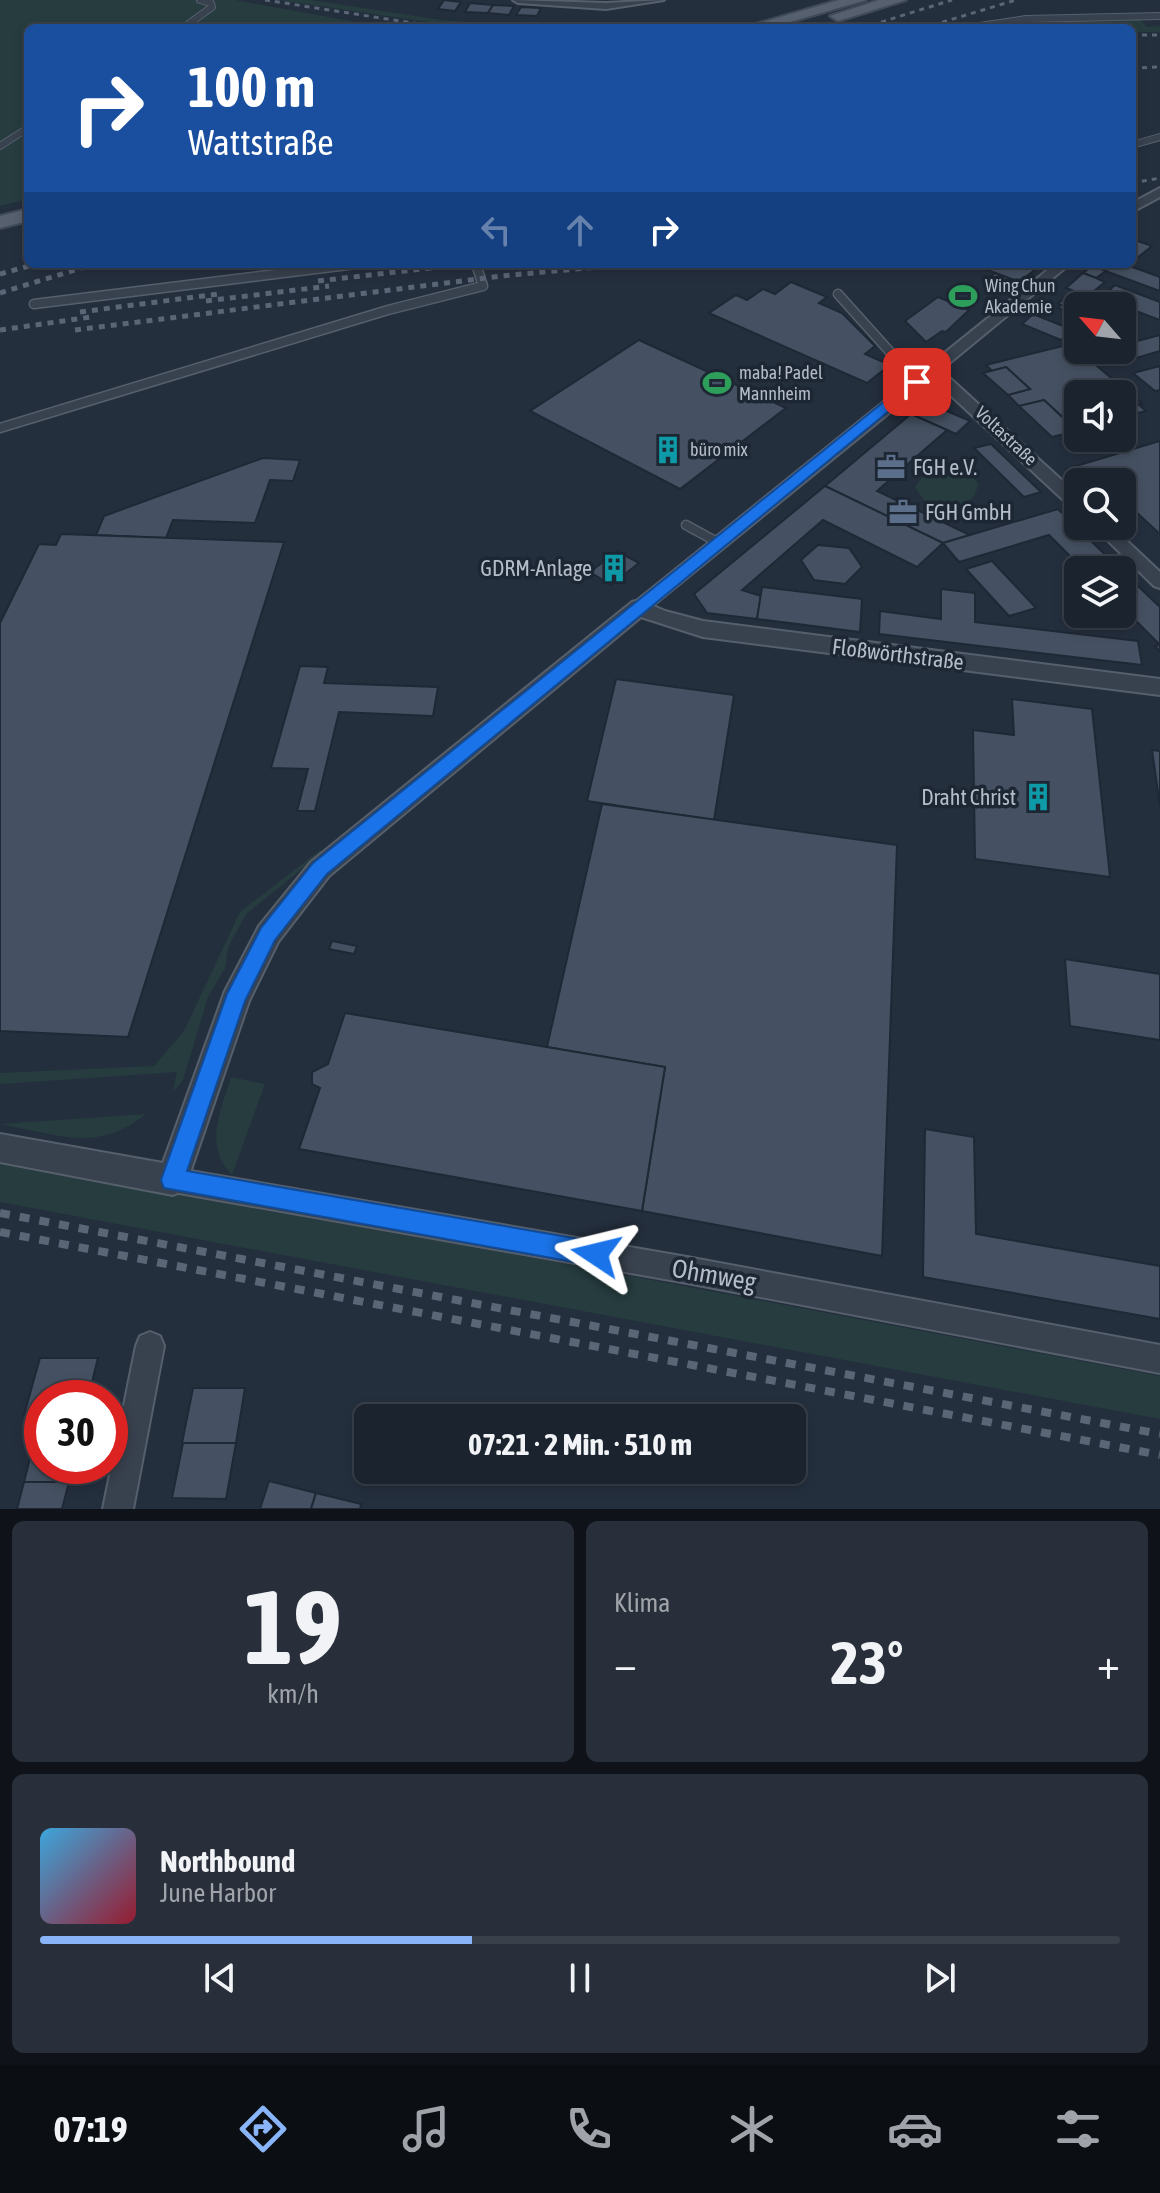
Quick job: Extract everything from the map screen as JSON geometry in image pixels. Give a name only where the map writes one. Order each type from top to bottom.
[{"type":"main road","points":[[765,24],[858,0]]},
{"type":"main road","points":[[811,24],[898,0]]},
{"type":"main road","points":[[0,222],[24,216]]},
{"type":"main road","points":[[0,235],[24,229]]},
{"type":"street","points":[[518,0],[606,6],[659,0]]},
{"type":"street","points":[[1136,206],[1160,192]]},
{"type":"street","points":[[0,1148],[173,1180],[235,1000],[268,934],[311,880],[717,542],[1058,268]]},
{"type":"street","name":"Voltastraße","points":[[932,370],[1064,491]]},
{"type":"street","points":[[1116,540],[1160,582]]},
{"type":"street","name":"Floßwörthstraße","points":[[640,607],[658,617],[703,629],[1160,687]]},
{"type":"street","name":"Ohmweg","points":[[173,1180],[687,1270],[1160,1359]]},
{"type":"street","points":[[118,1509],[150,1346]]},
{"type":"lane","points":[[189,24],[212,7],[211,3],[200,0]]},
{"type":"lane","points":[[993,24],[1026,19],[1160,16]]},
{"type":"lane","points":[[0,146],[24,131]]},
{"type":"lane","points":[[1136,144],[1160,137]]},
{"type":"lane","points":[[34,304],[324,268]]},
{"type":"lane","points":[[0,428],[388,310],[483,286],[477,268]]},
{"type":"lane","points":[[838,294],[917,382]]},
{"type":"lane","points":[[686,525],[717,542]]},
{"type":"green space","points":[[0,0],[196,0],[216,4],[205,0],[235,0],[368,24],[24,24],[24,200],[0,206]]},
{"type":"green space","points":[[278,0],[311,0],[442,20],[490,24],[442,24]]},
{"type":"green space","points":[[1136,16],[1147,27],[1160,26],[1160,32],[1136,32],[1136,24],[1024,24],[1109,17],[1114,21]]},
{"type":"green space","points":[[950,464],[965,468],[978,483],[971,499],[945,512],[927,505],[915,487],[925,473]]},
{"type":"green space","points":[[320,850],[323,852],[246,914],[228,948],[225,968],[208,997],[183,1080],[173,1092],[177,1072],[0,1084],[0,1073],[154,1066],[184,1031],[240,912]]},
{"type":"green space","points":[[231,1077],[265,1084],[232,1175],[223,1164],[216,1140],[219,1115]]},
{"type":"green space","points":[[146,1114],[110,1134],[93,1137],[58,1136],[0,1124]]},
{"type":"green space","points":[[0,1163],[583,1267],[1160,1376],[1160,1419],[0,1202]]},
{"type":"building","points":[[444,0],[461,2],[455,11],[438,9]]},
{"type":"building","points":[[470,3],[493,5],[488,13],[465,12]]},
{"type":"building","points":[[493,5],[514,6],[509,15],[488,13]]},
{"type":"building","points":[[521,7],[541,8],[537,16],[516,15]]},
{"type":"building","points":[[1136,240],[1152,246],[1136,259]]},
{"type":"building","points":[[982,268],[1037,268],[1019,282]]},
{"type":"building","points":[[1089,268],[1106,271],[1096,278],[1083,273]]},
{"type":"building","points":[[1097,268],[1135,268],[1160,277],[1160,291]]},
{"type":"building","points":[[995,273],[1019,282],[1011,288],[988,279]]},
{"type":"building","points":[[1083,273],[1105,282],[1093,292],[1066,288]]},
{"type":"building","points":[[791,282],[827,297],[819,303],[842,313],[875,346],[865,354],[890,365],[867,383],[709,313],[736,295],[747,300],[763,289],[775,294]]},
{"type":"building","points":[[1115,285],[1134,292],[1107,292]]},
{"type":"building","points":[[1136,293],[1160,302],[1160,320],[1136,311]]},
{"type":"building","points":[[938,297],[969,310],[946,332],[942,331],[926,342],[905,321]]},
{"type":"building","points":[[1064,298],[1064,310],[1058,308],[1061,305],[1058,304]]},
{"type":"building","points":[[1033,314],[1064,326],[1064,338],[1061,340],[1022,324]]},
{"type":"building","points":[[1160,335],[1160,351],[1136,358],[1136,341]]},
{"type":"building","name":"büro mix","points":[[639,340],[786,408],[680,489],[530,411]]},
{"type":"building","points":[[1064,346],[1064,364],[1095,364],[1114,380],[1064,380],[1064,418],[1044,400],[1019,406],[1008,395],[1030,389],[1006,367],[992,371],[986,365]]},
{"type":"building","points":[[1160,366],[1160,390],[1155,391],[1133,373]]},
{"type":"building","points":[[1006,367],[1030,389],[1008,395],[983,373]]},
{"type":"building","points":[[1136,399],[1142,404],[1138,404],[1146,411],[1136,414]]},
{"type":"building","points":[[1044,400],[1064,419],[1064,434],[1052,437],[1019,406]]},
{"type":"building","points":[[926,402],[970,421],[956,434],[911,414]]},
{"type":"building","points":[[911,414],[947,430],[877,491],[970,535],[943,543],[825,486]]},
{"type":"building","points":[[1160,441],[1160,534],[1136,512],[1136,468],[1069,468],[1123,452],[1136,452],[1136,448]]},
{"type":"building","points":[[991,444],[1041,492],[1024,497],[974,448]]},
{"type":"building","points":[[263,458],[300,460],[293,481],[270,480],[255,523],[173,520],[166,538],[96,535],[104,516]]},
{"type":"building","points":[[825,486],[943,543],[917,567],[823,520],[742,590],[761,596],[757,619],[707,613],[694,594]]},
{"type":"building","points":[[1058,509],[1064,515],[1064,540],[1090,540],[1107,556],[1070,556],[1049,535],[959,562],[943,543]]},
{"type":"building","points":[[61,534],[284,542],[128,1037],[0,1031],[0,623],[39,544],[56,545]]},
{"type":"building","points":[[818,545],[849,548],[862,567],[845,584],[814,580],[801,560]]},
{"type":"building","name":"GDRM-Anlage","points":[[617,551],[639,563],[611,585],[590,572]]},
{"type":"building","points":[[992,561],[1036,608],[1009,616],[966,569]]},
{"type":"building","points":[[1136,584],[1160,607],[1160,645],[1136,621]]},
{"type":"building","points":[[762,587],[862,599],[860,632],[757,619]]},
{"type":"building","points":[[941,589],[975,593],[975,622],[1138,641],[1142,665],[879,634],[880,611],[941,619]]},
{"type":"building","points":[[300,666],[328,667],[324,683],[438,687],[433,716],[339,712],[315,811],[297,811],[308,769],[271,768]]},
{"type":"building","points":[[616,679],[734,695],[714,820],[587,801]]},
{"type":"building","name":"Draht Christ","points":[[1012,699],[1092,709],[1110,877],[975,859],[973,730],[1014,735]]},
{"type":"building","points":[[1152,750],[1160,751],[1160,806]]},
{"type":"building","points":[[602,804],[897,845],[882,1256],[642,1211],[665,1067],[547,1047]]},
{"type":"building","points":[[332,941],[357,946],[354,954],[329,949]]},
{"type":"building","points":[[1065,959],[1160,974],[1160,1040],[1070,1026]]},
{"type":"building","points":[[345,1013],[665,1067],[642,1211],[299,1149],[320,1088],[312,1084],[312,1072],[328,1064]]},
{"type":"building","points":[[925,1129],[974,1137],[976,1234],[1160,1266],[1160,1319],[923,1277]]},
{"type":"building","points":[[40,1358],[98,1358],[92,1380],[34,1380]]},
{"type":"building","points":[[193,1388],[245,1388],[236,1443],[182,1443]]},
{"type":"building","points":[[183,1443],[236,1443],[226,1499],[172,1498]]},
{"type":"building","points":[[269,1481],[316,1493],[311,1509],[260,1509]]},
{"type":"building","points":[[24,1482],[68,1484],[62,1509],[17,1509]]},
{"type":"building","points":[[316,1493],[361,1504],[360,1509],[311,1509]]},
{"type":"railway","points":[[265,0],[419,24]]},
{"type":"railway","points":[[875,24],[952,0]]},
{"type":"railway","points":[[936,24],[1016,0]]},
{"type":"railway","points":[[1136,35],[1160,35]]},
{"type":"railway","points":[[1136,68],[1160,67]]},
{"type":"railway","points":[[1136,182],[1160,178]]},
{"type":"railway","points":[[0,274],[24,267]]},
{"type":"railway","points":[[0,293],[81,268]]},
{"type":"railway","points":[[318,281],[430,268]]},
{"type":"railway","points":[[75,330],[587,268]]},
{"type":"railway","points":[[206,301],[329,286]]},
{"type":"railway","points":[[80,312],[218,294]]},
{"type":"railway","points":[[0,330],[91,317]]},
{"type":"railway","points":[[0,1213],[1160,1434]]},
{"type":"railway","points":[[0,1232],[1160,1455]]},
{"type":"place","name":"Wing Chun Akademie","points":[[963,296]]},
{"type":"place","name":"maba! Padel Mannheim","points":[[717,383]]},
{"type":"place","name":"büro mix","points":[[668,450]]},
{"type":"place","name":"FGH e.V.","points":[[891,467]]},
{"type":"place","name":"FGH GmbH","points":[[903,512]]},
{"type":"place","name":"GDRM-Anlage","points":[[614,568]]},
{"type":"place","name":"Draht Christ","points":[[1038,797]]},
{"type":"route","points":[[596,1254],[173,1180],[235,1000],[268,934],[320,869],[717,542],[917,382]]}]
